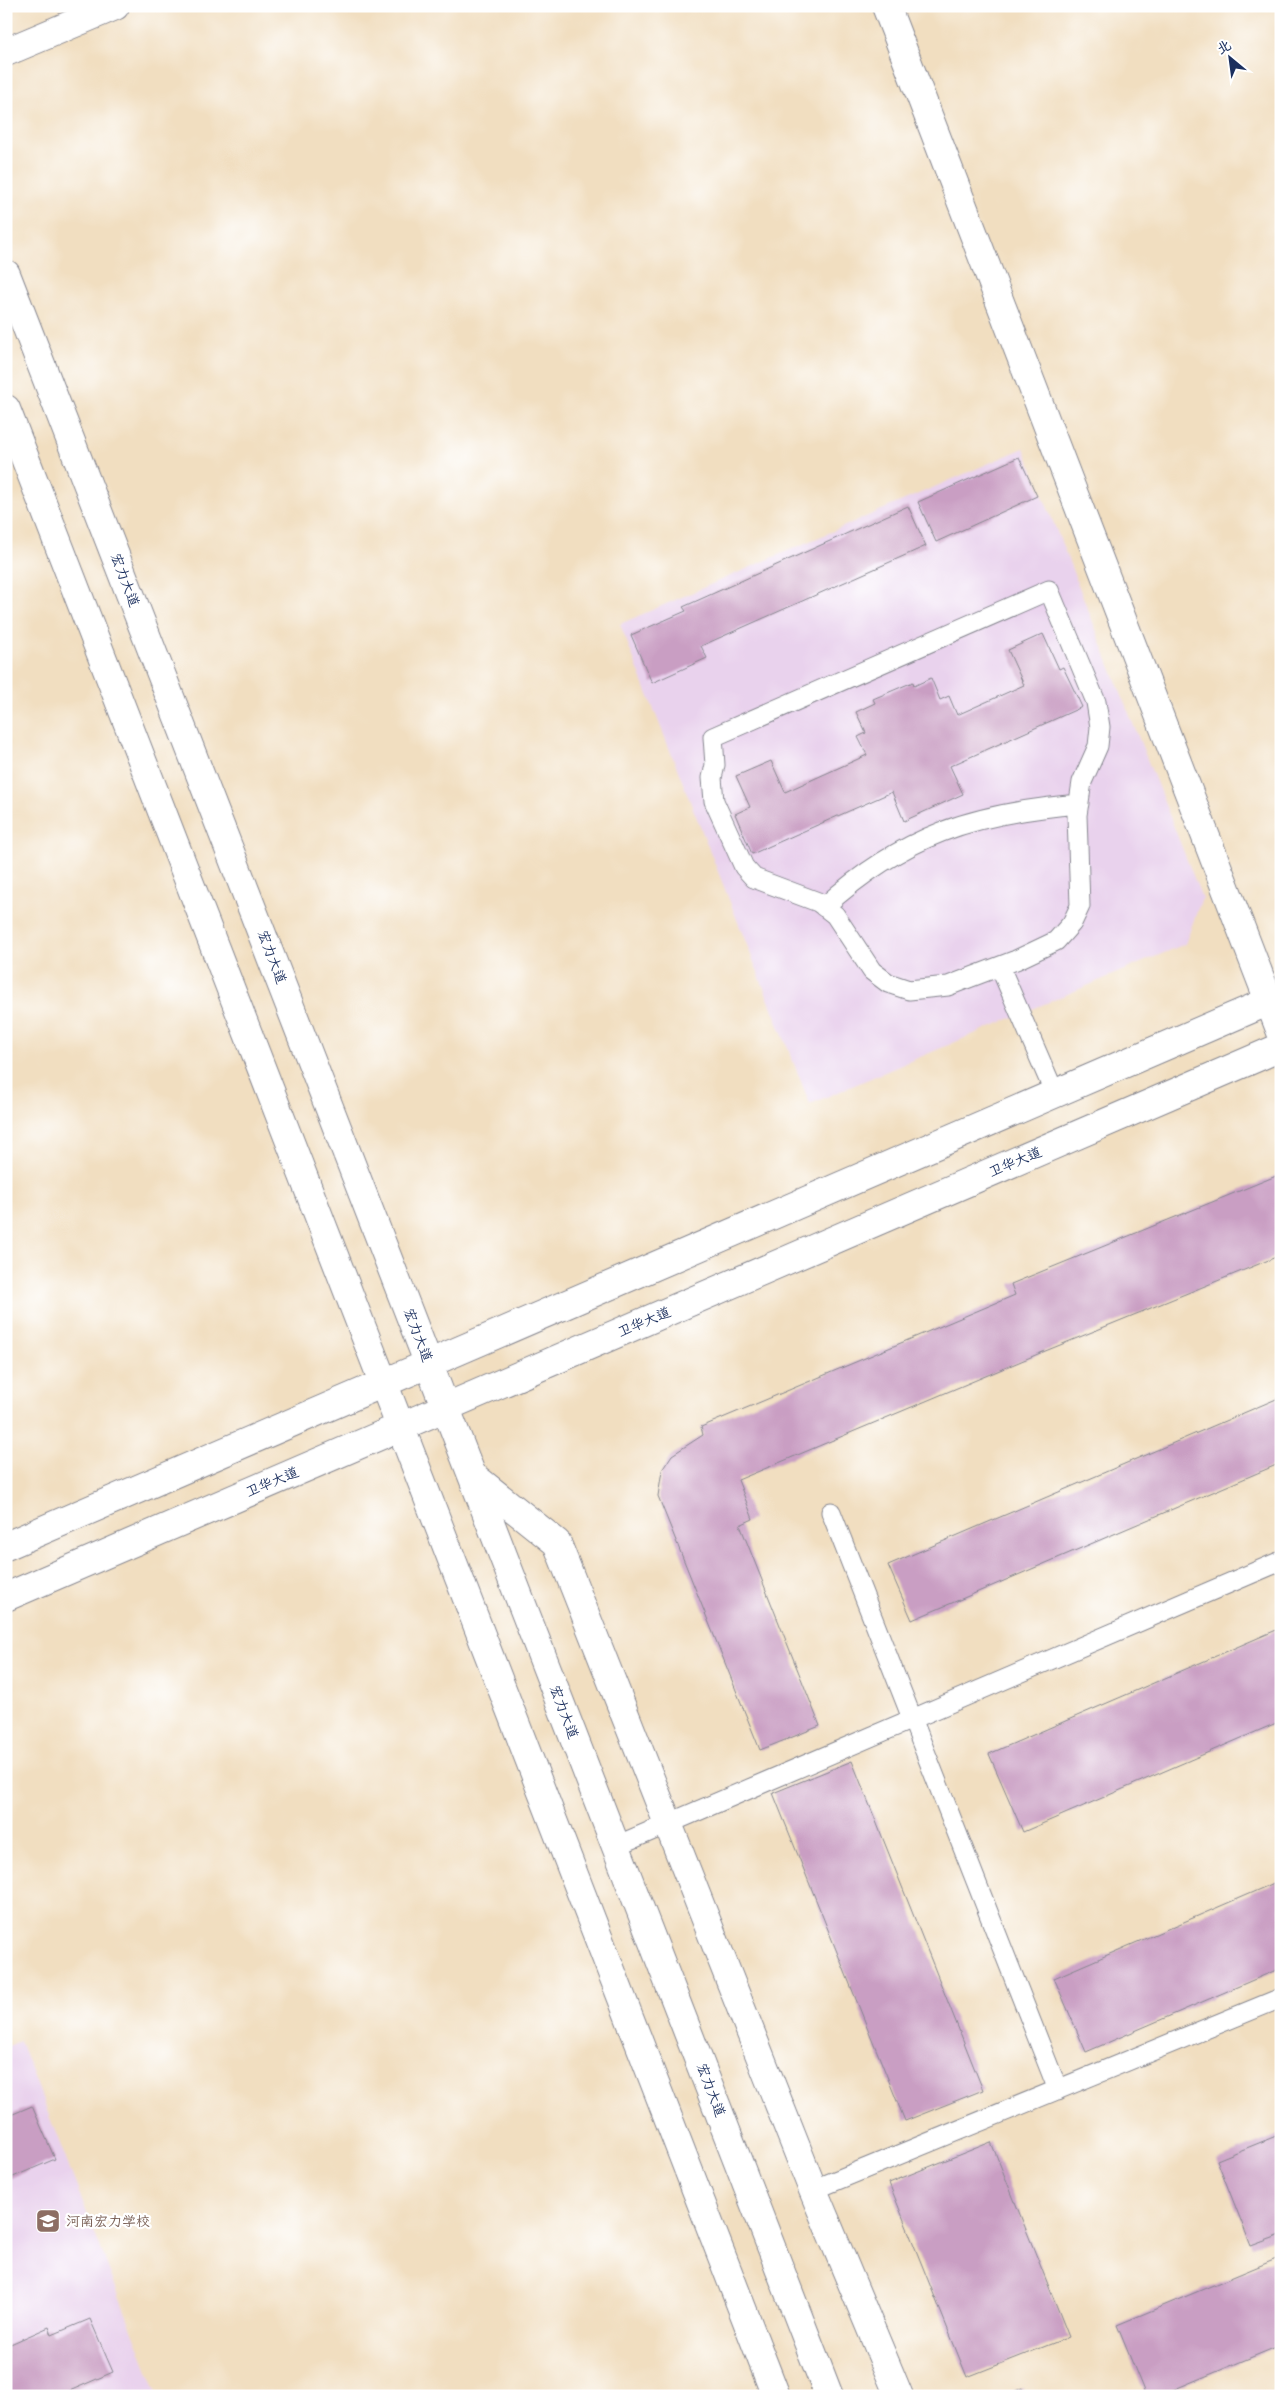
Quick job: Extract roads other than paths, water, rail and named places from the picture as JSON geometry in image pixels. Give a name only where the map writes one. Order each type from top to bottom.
[{"type":"main road","points":[[6,52],[115,6]]},
{"type":"main road","points":[[886,6],[1275,999],[1281,1032]]},
{"type":"main road","name":"宏力大道","points":[[6,274],[430,1364],[828,2396]]},
{"type":"main road","points":[[6,409],[776,2396]]},
{"type":"main road","points":[[6,1546],[1275,999]]},
{"type":"main road","name":"卫华大道","points":[[6,1597],[1281,1047]]},
{"type":"main road","points":[[472,1476],[557,1543],[813,2190],[899,2396]]},
{"type":"lane","points":[[1049,590],[1096,702],[1100,727],[1098,746],[1082,782],[1079,804],[1077,815],[1080,906],[1072,923],[1056,940],[1000,967],[948,986],[909,990],[888,984],[872,971],[835,915],[818,902],[754,878],[744,867],[714,801],[712,778],[715,765],[713,737],[1049,590]]},
{"type":"lane","points":[[824,907],[852,881],[888,857],[934,834],[1007,813],[1079,804]]},
{"type":"lane","points":[[1000,967],[1055,1094]]},
{"type":"lane","points":[[831,1512],[1058,2090]]},
{"type":"lane","points":[[616,1846],[1281,1561]]},
{"type":"lane","points":[[813,2190],[1281,1998]]},
{"type":"place","name":"河南宏力学校","points":[[48,2221]]}]
